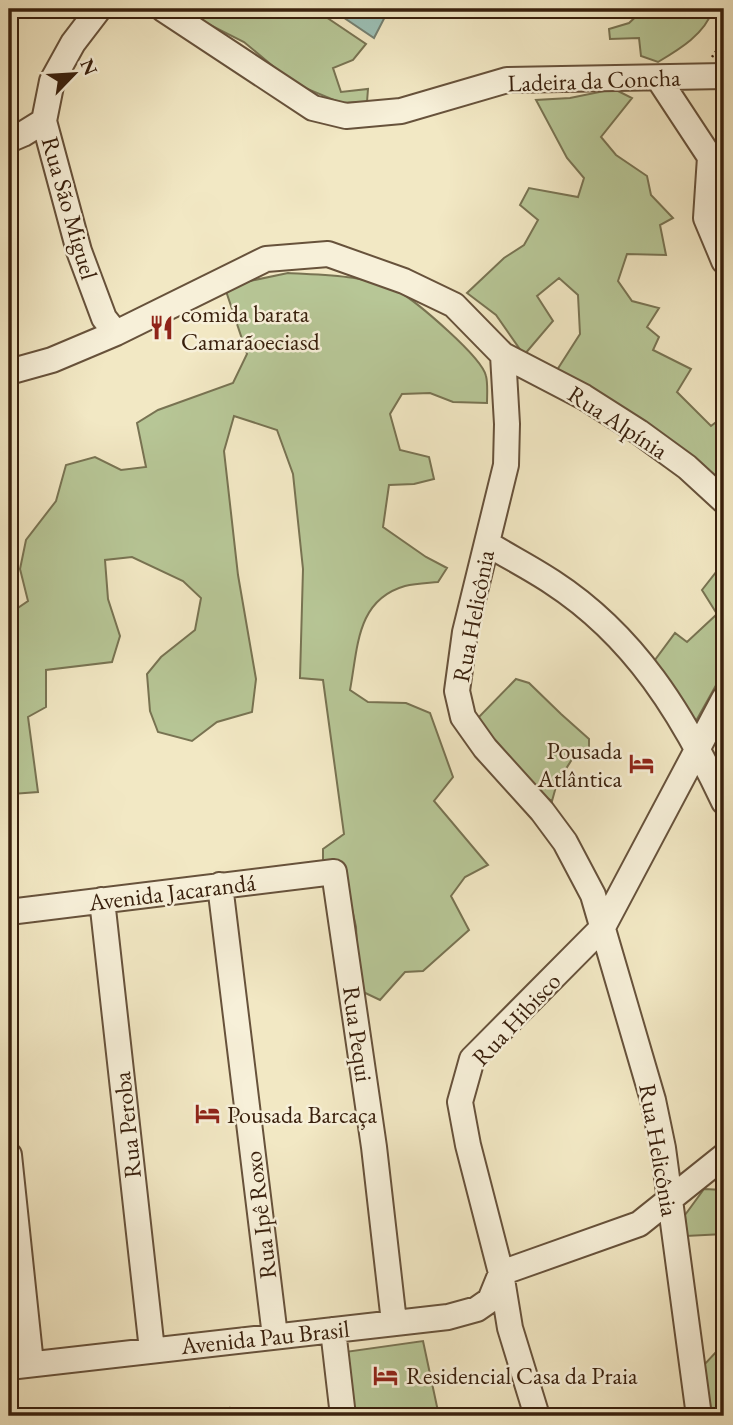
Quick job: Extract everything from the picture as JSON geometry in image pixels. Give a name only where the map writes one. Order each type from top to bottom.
[{"type":"street","name":"Rua São Miguel","points":[[99,9],[74,43],[52,81],[44,121],[79,251],[104,318],[116,333]]},
{"type":"street","name":"Ladeira da Concha","points":[[163,9],[313,108],[346,116],[401,111],[508,80],[724,76]]},
{"type":"street","points":[[658,78],[717,162],[706,218],[724,261]]},
{"type":"street","points":[[9,140],[44,121]]},
{"type":"street","points":[[9,372],[52,360],[116,333],[266,259],[328,254],[404,281],[453,305],[503,355]]},
{"type":"street","name":"Rua Alpínia","points":[[503,355],[584,397],[639,432],[687,467],[724,501]]},
{"type":"street","name":"Rua Helicônia","points":[[503,355],[506,465],[465,632],[457,691],[464,717],[485,748],[542,810],[565,842],[593,895],[653,1100],[663,1148],[698,1416]]},
{"type":"street","points":[[488,544],[553,583],[592,613],[634,652],[676,709],[698,746],[724,802]]},
{"type":"street","name":"Rua Hibisco","points":[[537,1416],[510,1328],[501,1273],[468,1145],[460,1102],[472,1059],[603,927],[724,699]]},
{"type":"street","name":"Avenida Jacarandá","points":[[9,912],[334,872]]},
{"type":"street","name":"Rua Pequi","points":[[334,872],[374,1147],[394,1322]]},
{"type":"street","name":"Rua Ipê Roxo","points":[[220,885],[275,1336]]},
{"type":"street","name":"Rua Peroba","points":[[102,900],[152,1350]]},
{"type":"street","points":[[9,1155],[20,1365]]},
{"type":"street","points":[[501,1273],[639,1224],[724,1156]]},
{"type":"street","name":"Avenida Pau Brasil","points":[[20,1365],[448,1317],[477,1308],[490,1300],[501,1273]]},
{"type":"street","points":[[333,1330],[343,1416]]},
{"type":"path","points":[[229,1407],[230,1416]]},
{"type":"green space","points":[[189,9],[314,9],[366,44],[353,60],[333,68],[341,92],[368,89],[367,102],[341,103],[293,83],[244,42],[206,23]]},
{"type":"green space","points":[[644,9],[713,9],[698,33],[658,62],[641,56],[639,38],[610,39],[609,29],[629,23]]},
{"type":"green space","points":[[614,89],[632,98],[601,137],[616,155],[647,176],[651,195],[673,218],[660,225],[666,255],[627,254],[618,281],[632,301],[659,308],[647,327],[659,337],[653,350],[691,369],[677,392],[711,426],[724,416],[724,492],[557,370],[580,334],[578,295],[559,278],[537,296],[553,321],[524,355],[496,315],[467,293],[504,258],[524,245],[538,220],[520,205],[529,188],[578,197],[584,178],[567,158],[536,100],[570,98]]},
{"type":"green space","points":[[288,273],[359,279],[398,291],[461,344],[482,367],[487,379],[487,403],[453,402],[430,393],[402,394],[390,414],[400,450],[429,457],[434,479],[414,484],[389,485],[383,527],[447,568],[438,582],[405,586],[377,602],[362,628],[350,690],[368,702],[406,703],[430,713],[453,777],[434,801],[488,865],[465,877],[451,896],[469,930],[423,971],[405,972],[380,1000],[359,990],[356,927],[342,865],[323,862],[323,849],[344,834],[323,680],[300,678],[303,569],[293,474],[277,430],[234,416],[224,451],[238,575],[256,679],[252,712],[217,722],[192,741],[158,732],[150,711],[147,674],[161,657],[195,630],[201,598],[183,581],[132,557],[105,560],[108,599],[120,636],[112,662],[46,670],[46,707],[28,717],[38,792],[12,794],[9,781],[9,614],[28,601],[20,569],[26,540],[56,501],[66,465],[95,457],[121,470],[146,467],[137,423],[158,410],[233,383],[247,354],[226,291],[245,282]]},
{"type":"green space","points":[[724,562],[724,671],[696,721],[652,664],[675,633],[687,642],[717,614],[702,590]]},
{"type":"green space","points":[[516,679],[529,683],[589,739],[589,753],[576,753],[557,783],[552,801],[537,792],[475,721]]},
{"type":"green space","points":[[704,1189],[724,1190],[724,1234],[686,1236],[685,1215]]},
{"type":"green space","points":[[423,1341],[439,1416],[353,1416],[345,1352]]},
{"type":"green space","points":[[724,1348],[724,1416],[712,1416],[705,1400],[702,1367],[716,1352]]},
{"type":"water","points":[[331,9],[389,9],[374,38]]},
{"type":"place","name":"comida barata Camarãoeciasd","points":[[161,327]]},
{"type":"place","name":"Pousada Atlântica","points":[[642,764]]},
{"type":"place","name":"Pousada Barcaça","points":[[207,1114]]},
{"type":"place","name":"Residencial Casa da Praia","points":[[386,1375]]}]
